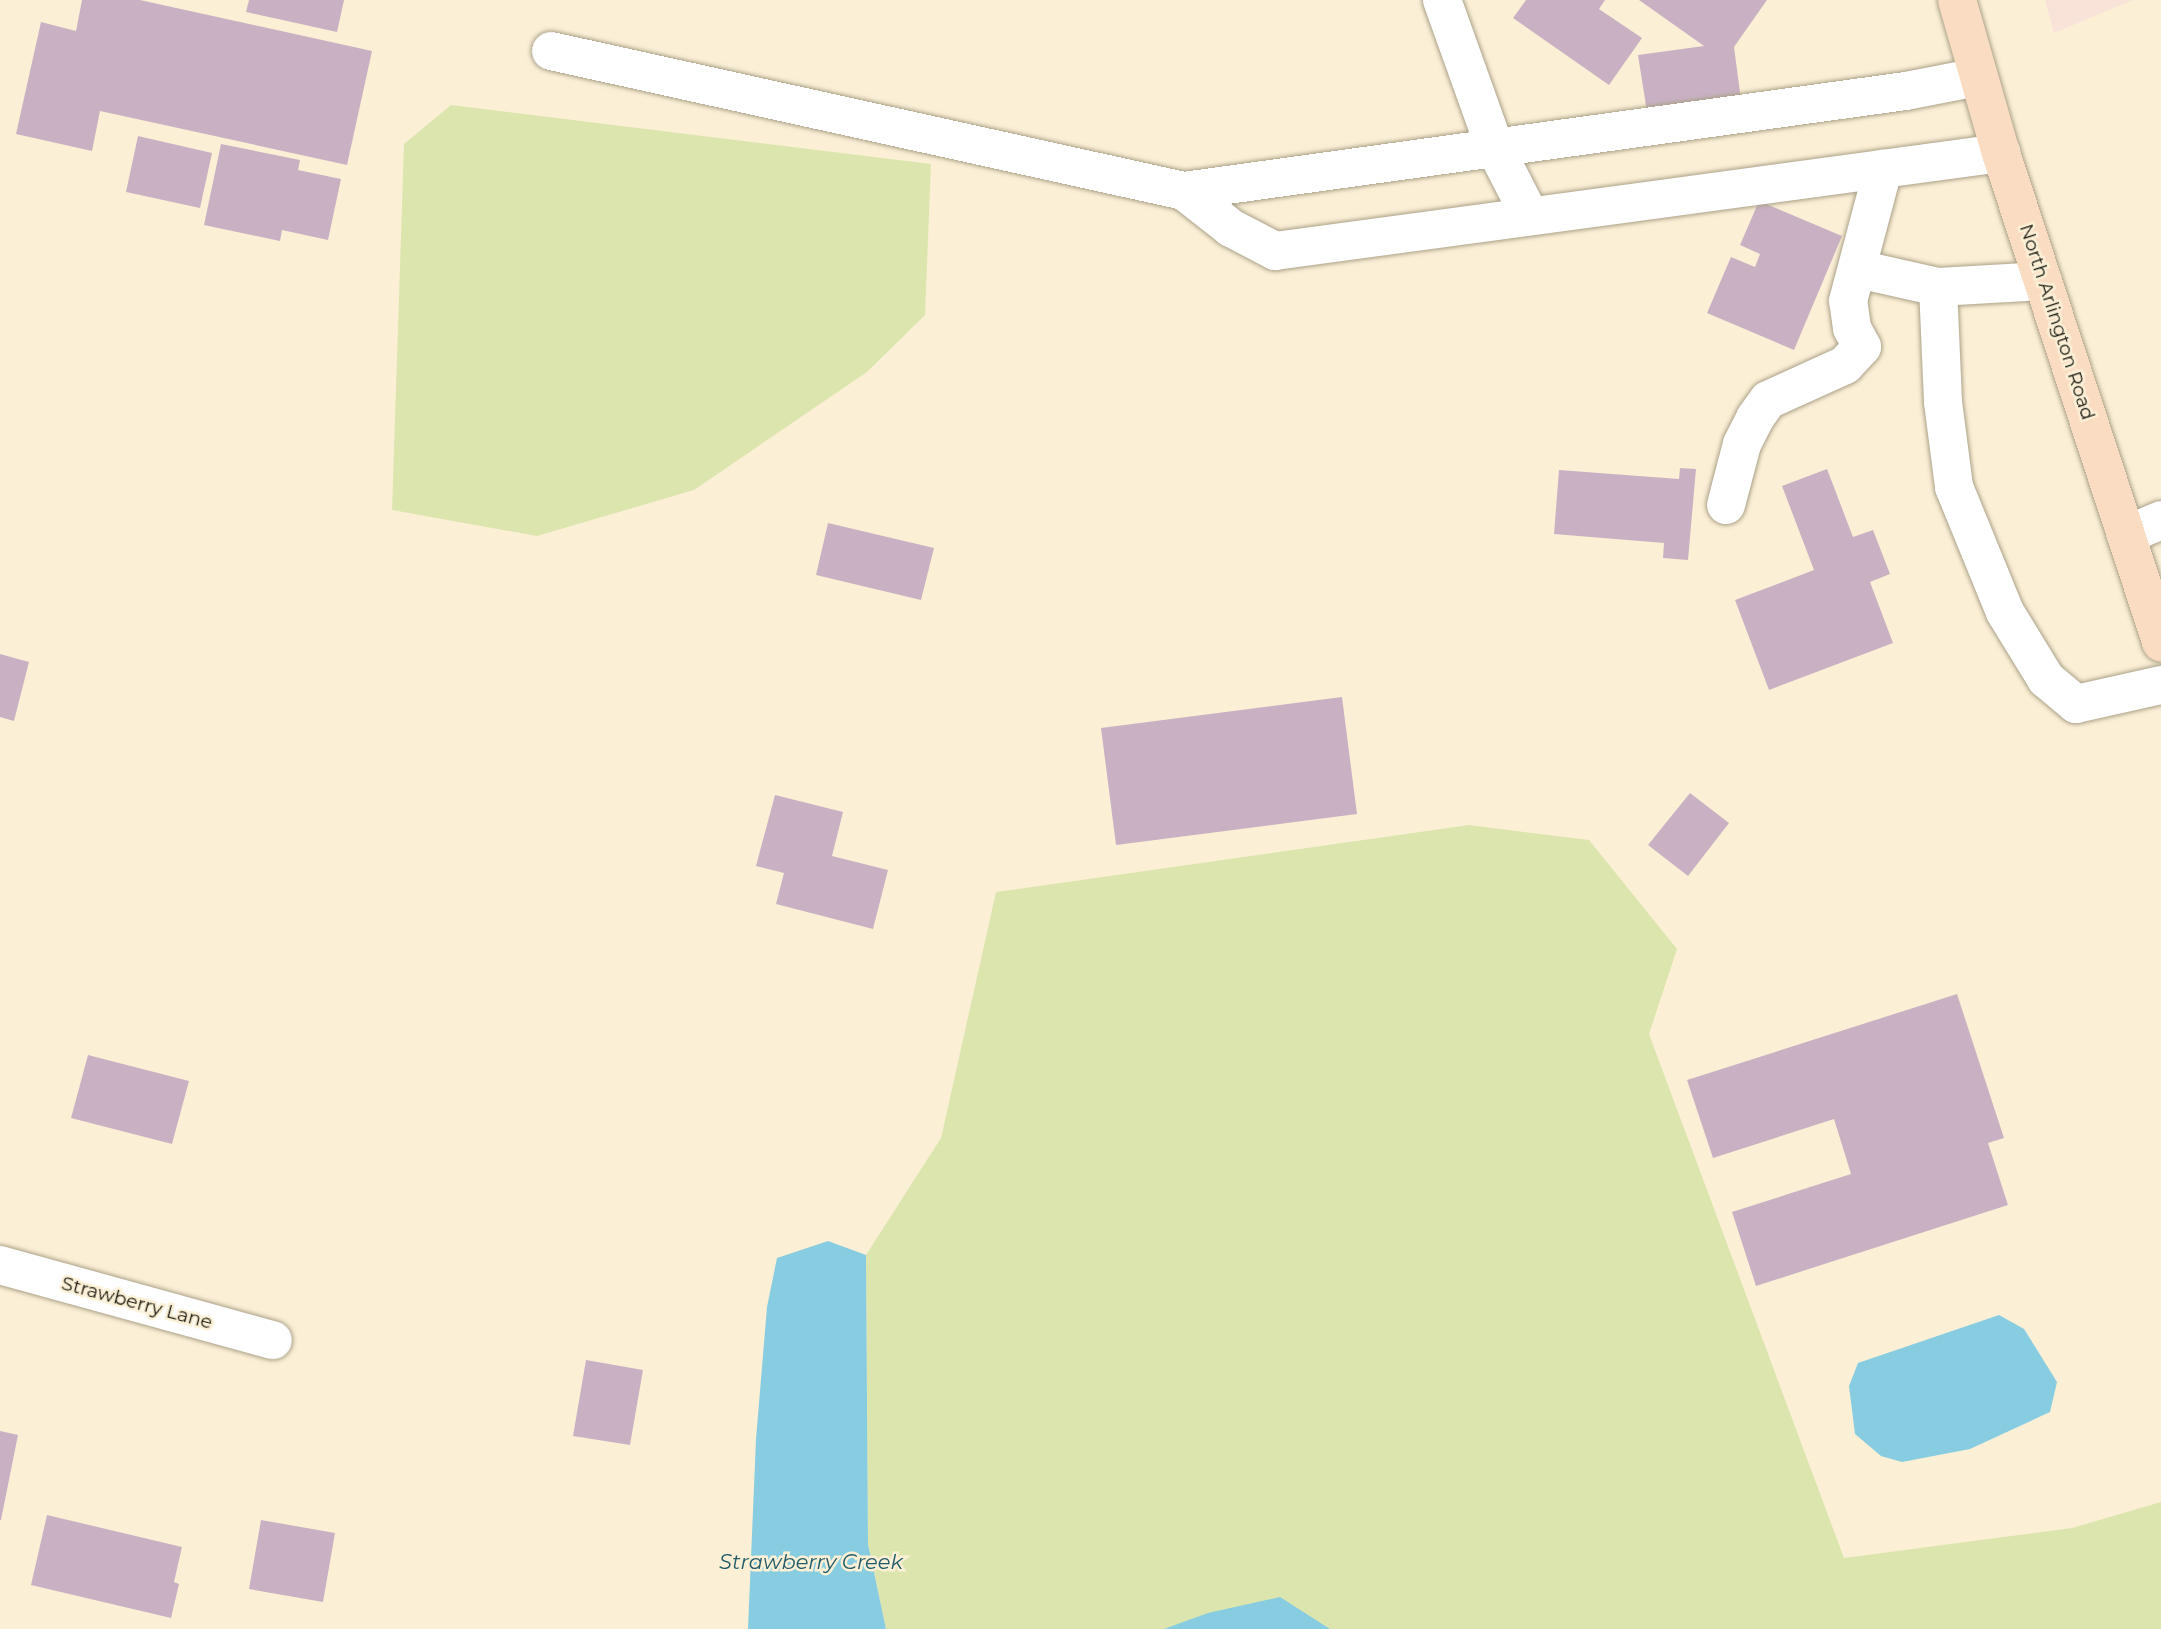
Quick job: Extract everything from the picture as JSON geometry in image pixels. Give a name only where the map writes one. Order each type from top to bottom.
[{"type":"main road","name":"North Arlington Road","points":[[1957,0],[2001,153],[2161,642]]},
{"type":"street","points":[[1442,0],[1495,148],[1530,216]]},
{"type":"street","points":[[551,51],[1184,191],[1906,92],[1978,77]]},
{"type":"street","points":[[1184,191],[1231,228],[1275,251],[2001,153]]},
{"type":"street","points":[[1726,505],[1742,444],[1768,400],[1845,365],[1862,347],[1852,328],[1848,301],[1883,169]]},
{"type":"street","points":[[1858,269],[1938,288],[2043,281]]},
{"type":"street","points":[[1938,288],[1943,402],[1954,487],[2005,612],[2046,679],[2076,705],[2161,685]]},
{"type":"street","points":[[2126,535],[2161,520]]},
{"type":"street","name":"Strawberry Lane","points":[[0,1265],[274,1340]]},
{"type":"shaded area","points":[[2045,0],[2133,0],[2054,33]]},
{"type":"green space","points":[[451,105],[931,164],[925,315],[867,372],[694,490],[537,536],[392,510],[404,144]]},
{"type":"green space","points":[[1469,825],[1589,840],[1677,949],[1649,1034],[1844,1558],[2072,1528],[2161,1502],[2161,1629],[886,1629],[868,1544],[866,1255],[941,1138],[996,892]]},
{"type":"water","name":"Strawberry Creek","points":[[828,1241],[866,1255],[868,1544],[886,1629],[748,1629],[756,1439],[767,1307],[777,1258]]},
{"type":"water","points":[[1999,1315],[2024,1329],[2057,1382],[2050,1412],[1970,1449],[1902,1462],[1881,1456],[1855,1434],[1849,1386],[1858,1363]]},
{"type":"water","points":[[1280,1597],[1330,1629],[1164,1629],[1208,1613]]},
{"type":"building","points":[[82,0],[140,0],[372,51],[347,165],[100,111],[92,151],[16,134],[41,22],[76,31]]},
{"type":"building","points":[[249,0],[344,0],[337,32],[246,12]]},
{"type":"building","points":[[1526,0],[1605,0],[1599,9],[1642,38],[1609,85],[1513,18]]},
{"type":"building","points":[[1639,0],[1767,0],[1734,47],[1741,100],[1647,112],[1638,55],[1704,46]]},
{"type":"building","points":[[138,136],[212,153],[200,208],[126,192]]},
{"type":"building","points":[[221,144],[300,160],[298,170],[341,179],[328,240],[282,230],[280,241],[204,225]]},
{"type":"building","points":[[1759,201],[1842,236],[1794,350],[1707,313],[1731,257],[1755,267],[1760,254],[1740,245]]},
{"type":"building","points":[[1680,468],[1696,469],[1688,560],[1663,558],[1664,543],[1554,534],[1559,470],[1679,479]]},
{"type":"building","points":[[1827,469],[1853,537],[1873,530],[1890,574],[1870,582],[1893,643],[1769,690],[1735,600],[1814,570],[1782,486]]},
{"type":"building","points":[[828,523],[934,548],[921,600],[816,575]]},
{"type":"building","points":[[0,654],[29,662],[14,721],[0,717]]},
{"type":"building","points":[[1342,697],[1357,814],[1116,845],[1101,728]]},
{"type":"building","points":[[1690,793],[1729,823],[1688,876],[1648,845]]},
{"type":"building","points":[[775,795],[843,812],[832,856],[888,870],[873,929],[776,904],[784,873],[756,866]]},
{"type":"building","points":[[1957,994],[2004,1138],[1988,1143],[2008,1205],[1756,1286],[1732,1212],[1851,1174],[1834,1119],[1713,1158],[1687,1080]]},
{"type":"building","points":[[88,1055],[189,1081],[172,1144],[71,1118]]},
{"type":"building","points":[[586,1360],[643,1370],[630,1445],[573,1436]]},
{"type":"building","points":[[0,1431],[18,1435],[1,1520],[0,1520]]},
{"type":"building","points":[[47,1515],[182,1547],[174,1582],[179,1584],[171,1618],[31,1585]]},
{"type":"building","points":[[261,1520],[335,1533],[323,1602],[249,1589]]}]
